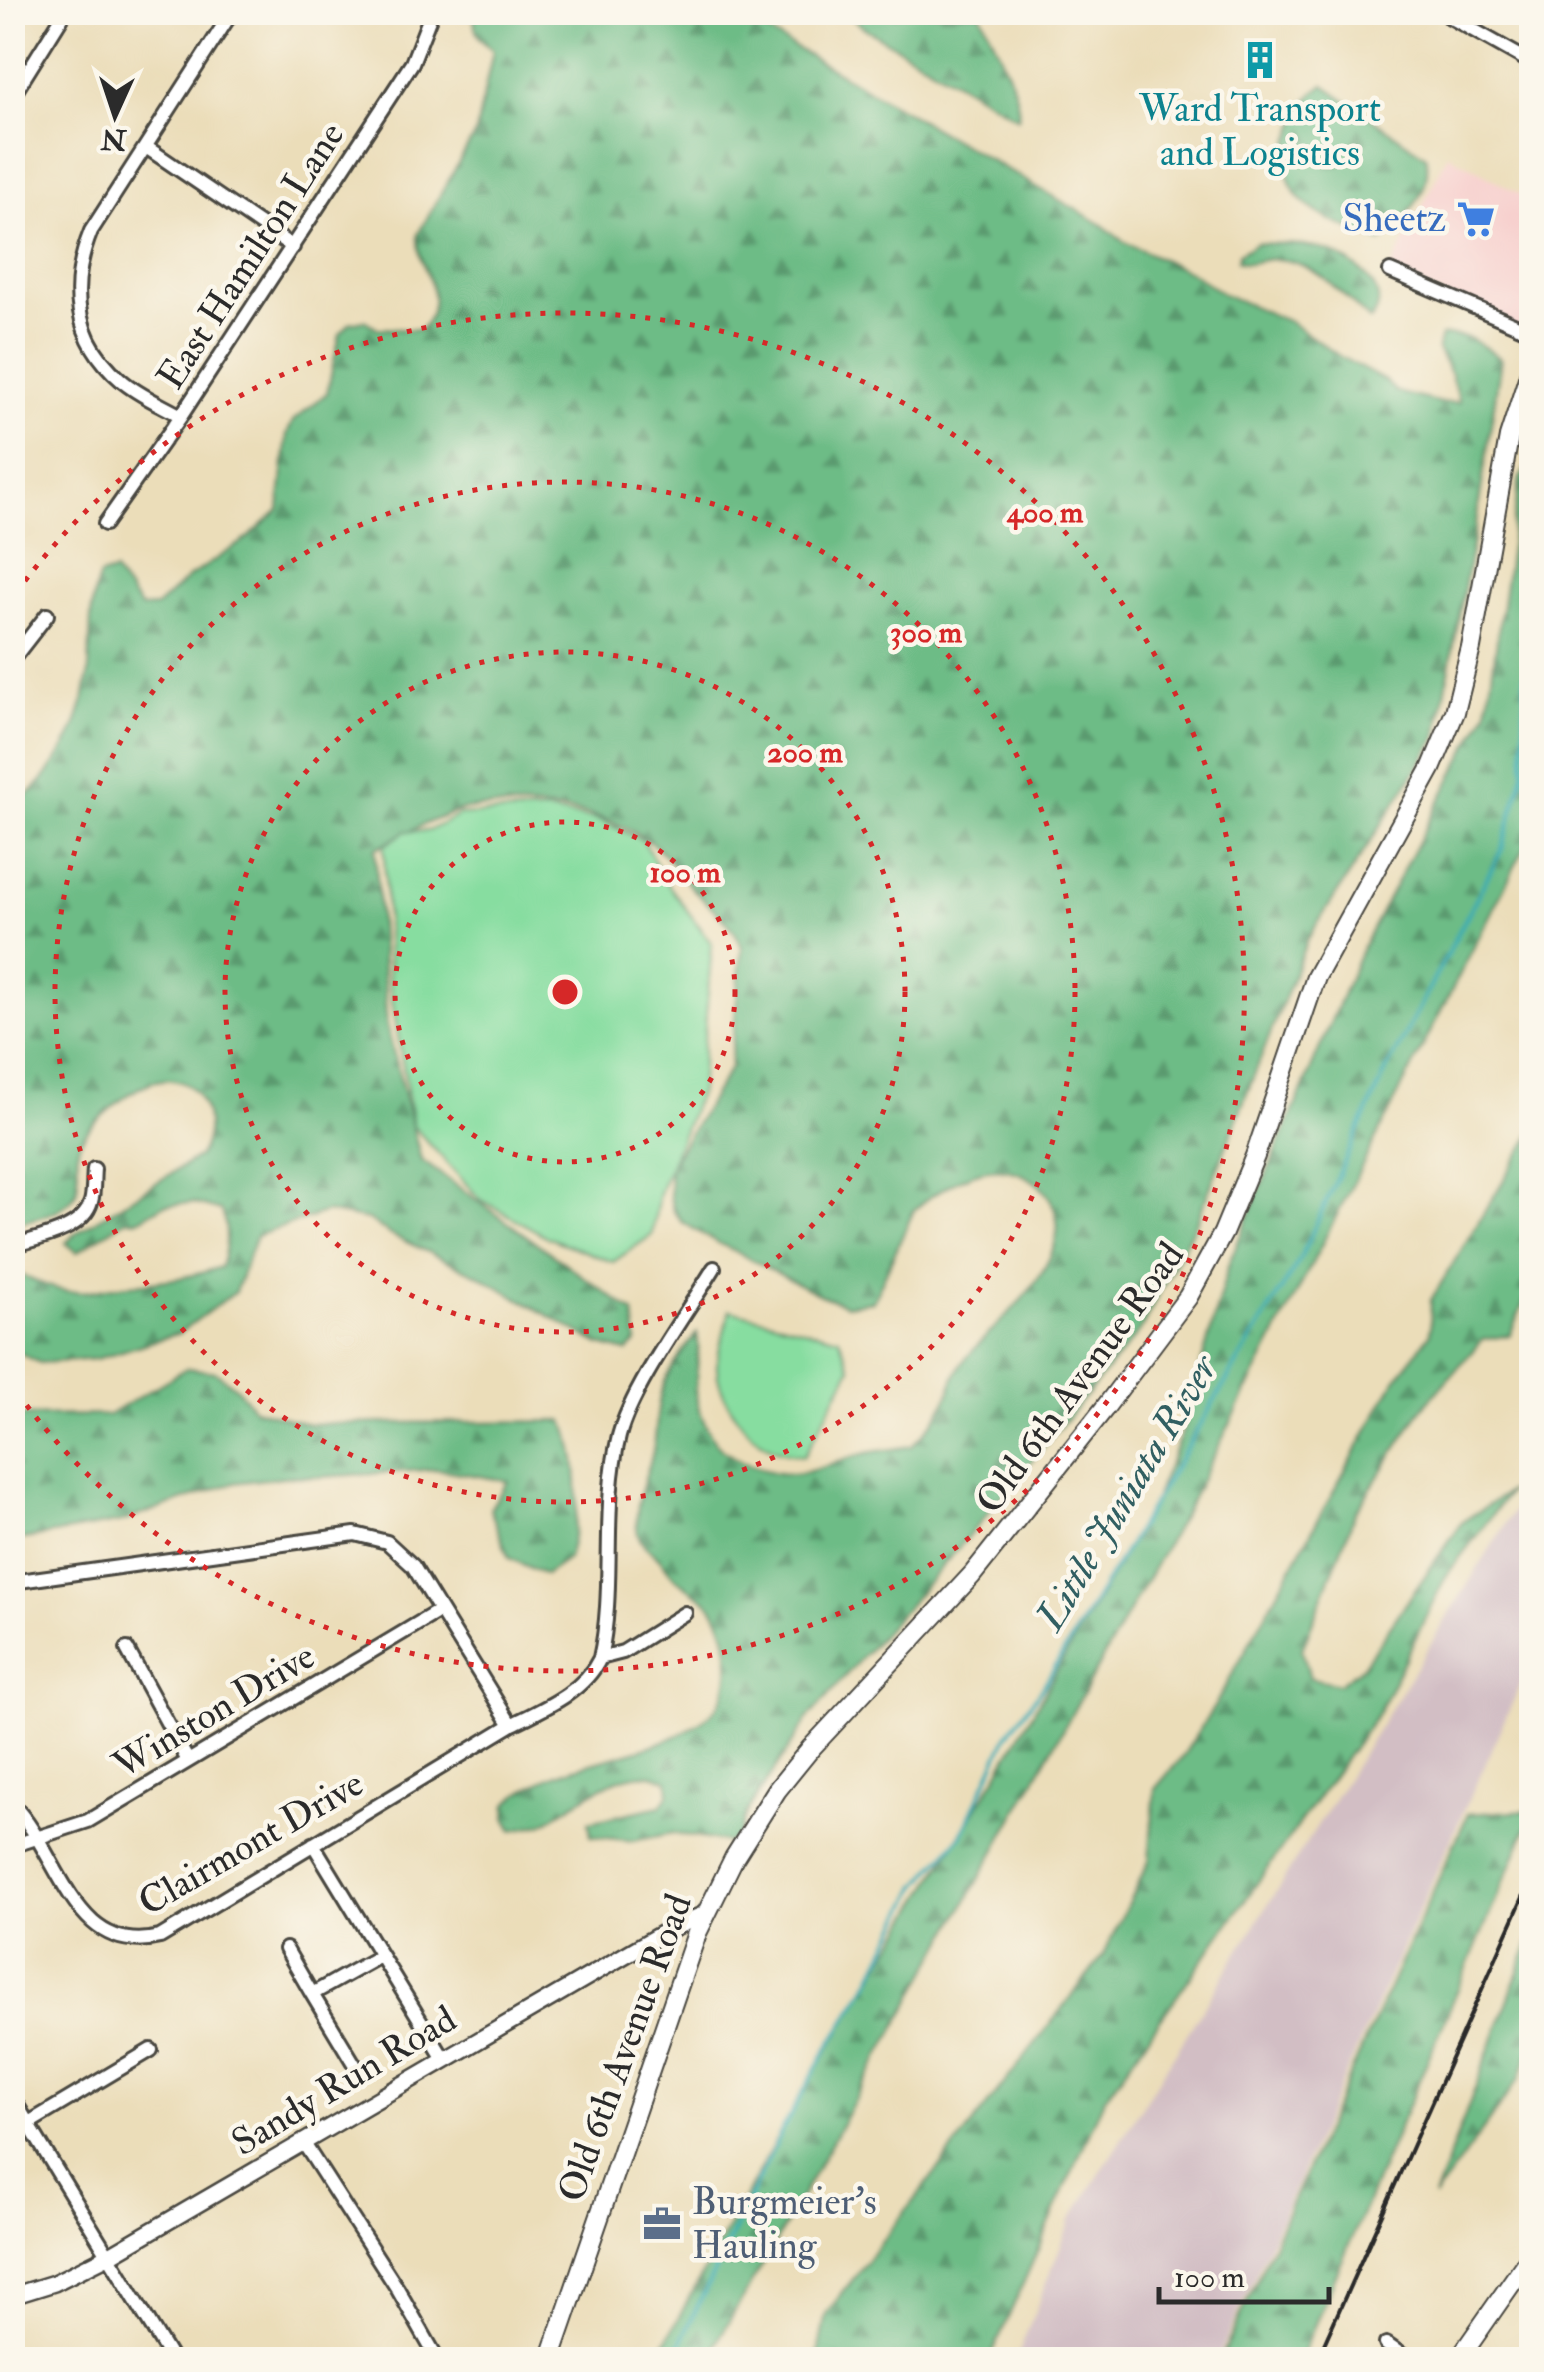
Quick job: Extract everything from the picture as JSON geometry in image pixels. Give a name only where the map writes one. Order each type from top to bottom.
[{"type":"main road","name":"Old 6th Avenue Road","points":[[550,2360],[705,1914],[734,1858],[789,1776],[990,1554],[1168,1326],[1206,1266],[1242,1192],[1316,977],[1422,786],[1455,712],[1472,648],[1509,438],[1532,366]]},
{"type":"main road","points":[[1458,2360],[1532,2254]]},
{"type":"street","points":[[12,97],[65,12]]},
{"type":"street","points":[[182,416],[124,383],[107,367],[88,337],[78,304],[78,262],[91,231],[232,12]]},
{"type":"street","name":"East Hamilton Lane","points":[[105,524],[182,416],[412,63],[432,12]]},
{"type":"street","points":[[1441,12],[1532,63]]},
{"type":"street","points":[[146,147],[293,247]]},
{"type":"street","points":[[1390,271],[1532,332]]},
{"type":"street","points":[[12,660],[47,615]]},
{"type":"street","points":[[12,1246],[74,1224],[91,1203],[94,1169]]},
{"type":"street","points":[[600,1658],[611,1482],[620,1431],[714,1268]]},
{"type":"street","points":[[12,1582],[355,1534],[387,1542],[414,1566],[511,1725]]},
{"type":"street","name":"Winston Drive","points":[[12,1846],[88,1821],[439,1611]]},
{"type":"street","name":"Clairmont Drive","points":[[12,1804],[31,1823],[86,1918],[98,1929],[126,1942],[160,1937],[580,1685],[600,1658],[623,1652],[685,1613]]},
{"type":"street","points":[[127,1649],[188,1761]]},
{"type":"street","points":[[312,1844],[444,2059]]},
{"type":"street","name":"Sandy Run Road","points":[[12,2296],[54,2283],[110,2255],[668,1930],[705,1914]]},
{"type":"street","points":[[286,1949],[359,2072]]},
{"type":"street","points":[[312,1994],[380,1956]]},
{"type":"street","points":[[12,2132],[151,2050]]},
{"type":"street","points":[[12,2097],[172,2360]]},
{"type":"street","points":[[303,2142],[397,2288],[438,2360]]},
{"type":"street","points":[[1386,2344],[1409,2360]]},
{"type":"shaded area","points":[[1448,154],[1531,200],[1531,335],[1390,271]]},
{"type":"shaded area","points":[[1531,1483],[1531,1661],[1218,2359],[1016,2359],[1071,2220]]},
{"type":"green space","points":[[474,13],[735,13],[1101,224],[1124,242],[1192,273],[1223,294],[1290,322],[1339,356],[1385,381],[1396,392],[1441,403],[1459,402],[1451,375],[1437,350],[1441,336],[1466,338],[1501,359],[1437,738],[1307,940],[1199,1216],[1140,1331],[968,1537],[810,1716],[745,1815],[739,1835],[729,1843],[673,1833],[633,1841],[591,1836],[589,1822],[661,1806],[669,1794],[668,1780],[652,1775],[636,1775],[603,1786],[542,1824],[513,1830],[506,1818],[507,1804],[529,1787],[693,1727],[714,1710],[726,1687],[726,1641],[716,1613],[672,1575],[638,1532],[637,1511],[653,1450],[659,1403],[670,1371],[697,1333],[696,1390],[704,1422],[724,1450],[756,1467],[801,1473],[867,1453],[912,1446],[941,1409],[964,1361],[1014,1308],[1047,1264],[1057,1231],[1056,1216],[1044,1190],[1019,1173],[988,1170],[969,1176],[939,1191],[914,1210],[873,1301],[846,1305],[681,1221],[673,1210],[669,1167],[730,1068],[742,948],[726,921],[646,839],[613,822],[578,812],[482,808],[465,809],[437,819],[375,849],[387,1027],[421,1160],[634,1313],[637,1342],[627,1352],[600,1345],[478,1275],[391,1235],[368,1220],[326,1212],[256,1236],[235,1292],[179,1333],[96,1359],[40,1363],[13,1350],[13,1277],[21,1275],[54,1288],[80,1292],[182,1277],[221,1267],[226,1239],[221,1211],[193,1203],[164,1205],[140,1219],[125,1220],[77,1252],[66,1243],[199,1156],[207,1128],[201,1101],[182,1082],[168,1079],[132,1092],[89,1130],[78,1148],[78,1183],[65,1206],[13,1225],[13,807],[55,764],[75,728],[86,688],[92,609],[100,576],[114,572],[141,608],[156,607],[189,577],[247,539],[279,510],[287,434],[293,421],[327,393],[340,334],[350,323],[364,320],[377,328],[421,330],[430,316],[433,293],[418,234],[476,132],[493,50],[478,34]]},
{"type":"green space","points":[[845,13],[980,13],[1011,80],[1018,118],[866,29]]},
{"type":"green space","points":[[1324,85],[1426,156],[1426,181],[1421,193],[1382,242],[1307,205],[1288,175],[1287,155],[1302,110]]},
{"type":"green space","points":[[1257,243],[1313,247],[1344,259],[1374,287],[1377,309],[1370,320],[1328,281],[1290,261],[1237,261],[1239,254]]},
{"type":"green space","points":[[1531,462],[1531,835],[1187,1508],[775,2243],[707,2359],[656,2359],[803,2091],[994,1780],[1153,1503],[1184,1428],[1229,1263],[1362,948],[1487,711],[1520,478]]},
{"type":"green space","points":[[545,811],[600,820],[643,840],[667,883],[712,944],[700,1090],[659,1193],[652,1235],[613,1262],[549,1238],[480,1199],[413,1126],[389,982],[384,846],[406,831],[428,831],[459,815]]},
{"type":"green space","points":[[1531,1135],[1531,1285],[1510,1335],[1482,1340],[1421,1410],[1356,1511],[1302,1649],[1310,1678],[1339,1684],[1363,1666],[1462,1522],[1510,1491],[1446,1576],[1379,1711],[1104,2099],[990,2359],[817,2359],[826,2314],[1102,1957],[1149,1861],[1155,1789],[1183,1756],[1214,1707],[1395,1381],[1430,1334],[1431,1300]]},
{"type":"green space","points":[[730,1310],[839,1338],[851,1368],[804,1456],[786,1453],[759,1440],[737,1417],[725,1396],[717,1365]]},
{"type":"green space","points":[[187,1368],[216,1372],[237,1388],[254,1409],[309,1424],[564,1421],[574,1454],[577,1489],[568,1559],[545,1575],[509,1558],[490,1509],[508,1481],[437,1469],[291,1476],[233,1483],[121,1522],[13,1541],[13,1416],[109,1415]]},
{"type":"green space","points":[[1531,1810],[1531,1818],[1300,2359],[1221,2359],[1468,1814]]},
{"type":"green space","points":[[1531,1939],[1531,2050],[1519,2079],[1434,2198]]},
{"type":"waterway","name":"Little Juniata River","points":[[672,2360],[782,2130],[869,1983],[918,1885],[961,1836],[1007,1736],[1044,1685],[1301,1257],[1387,1069],[1502,849],[1524,773],[1525,676],[1532,619]]},
{"type":"railway","points":[[1317,2360],[1532,1877]]},
{"type":"place","name":"Ward Transport and Logistics","points":[[1260,60]]},
{"type":"place","name":"Sheetz","points":[[1476,219]]},
{"type":"place","name":"Burgmeier's Hauling","points":[[662,2224]]}]
